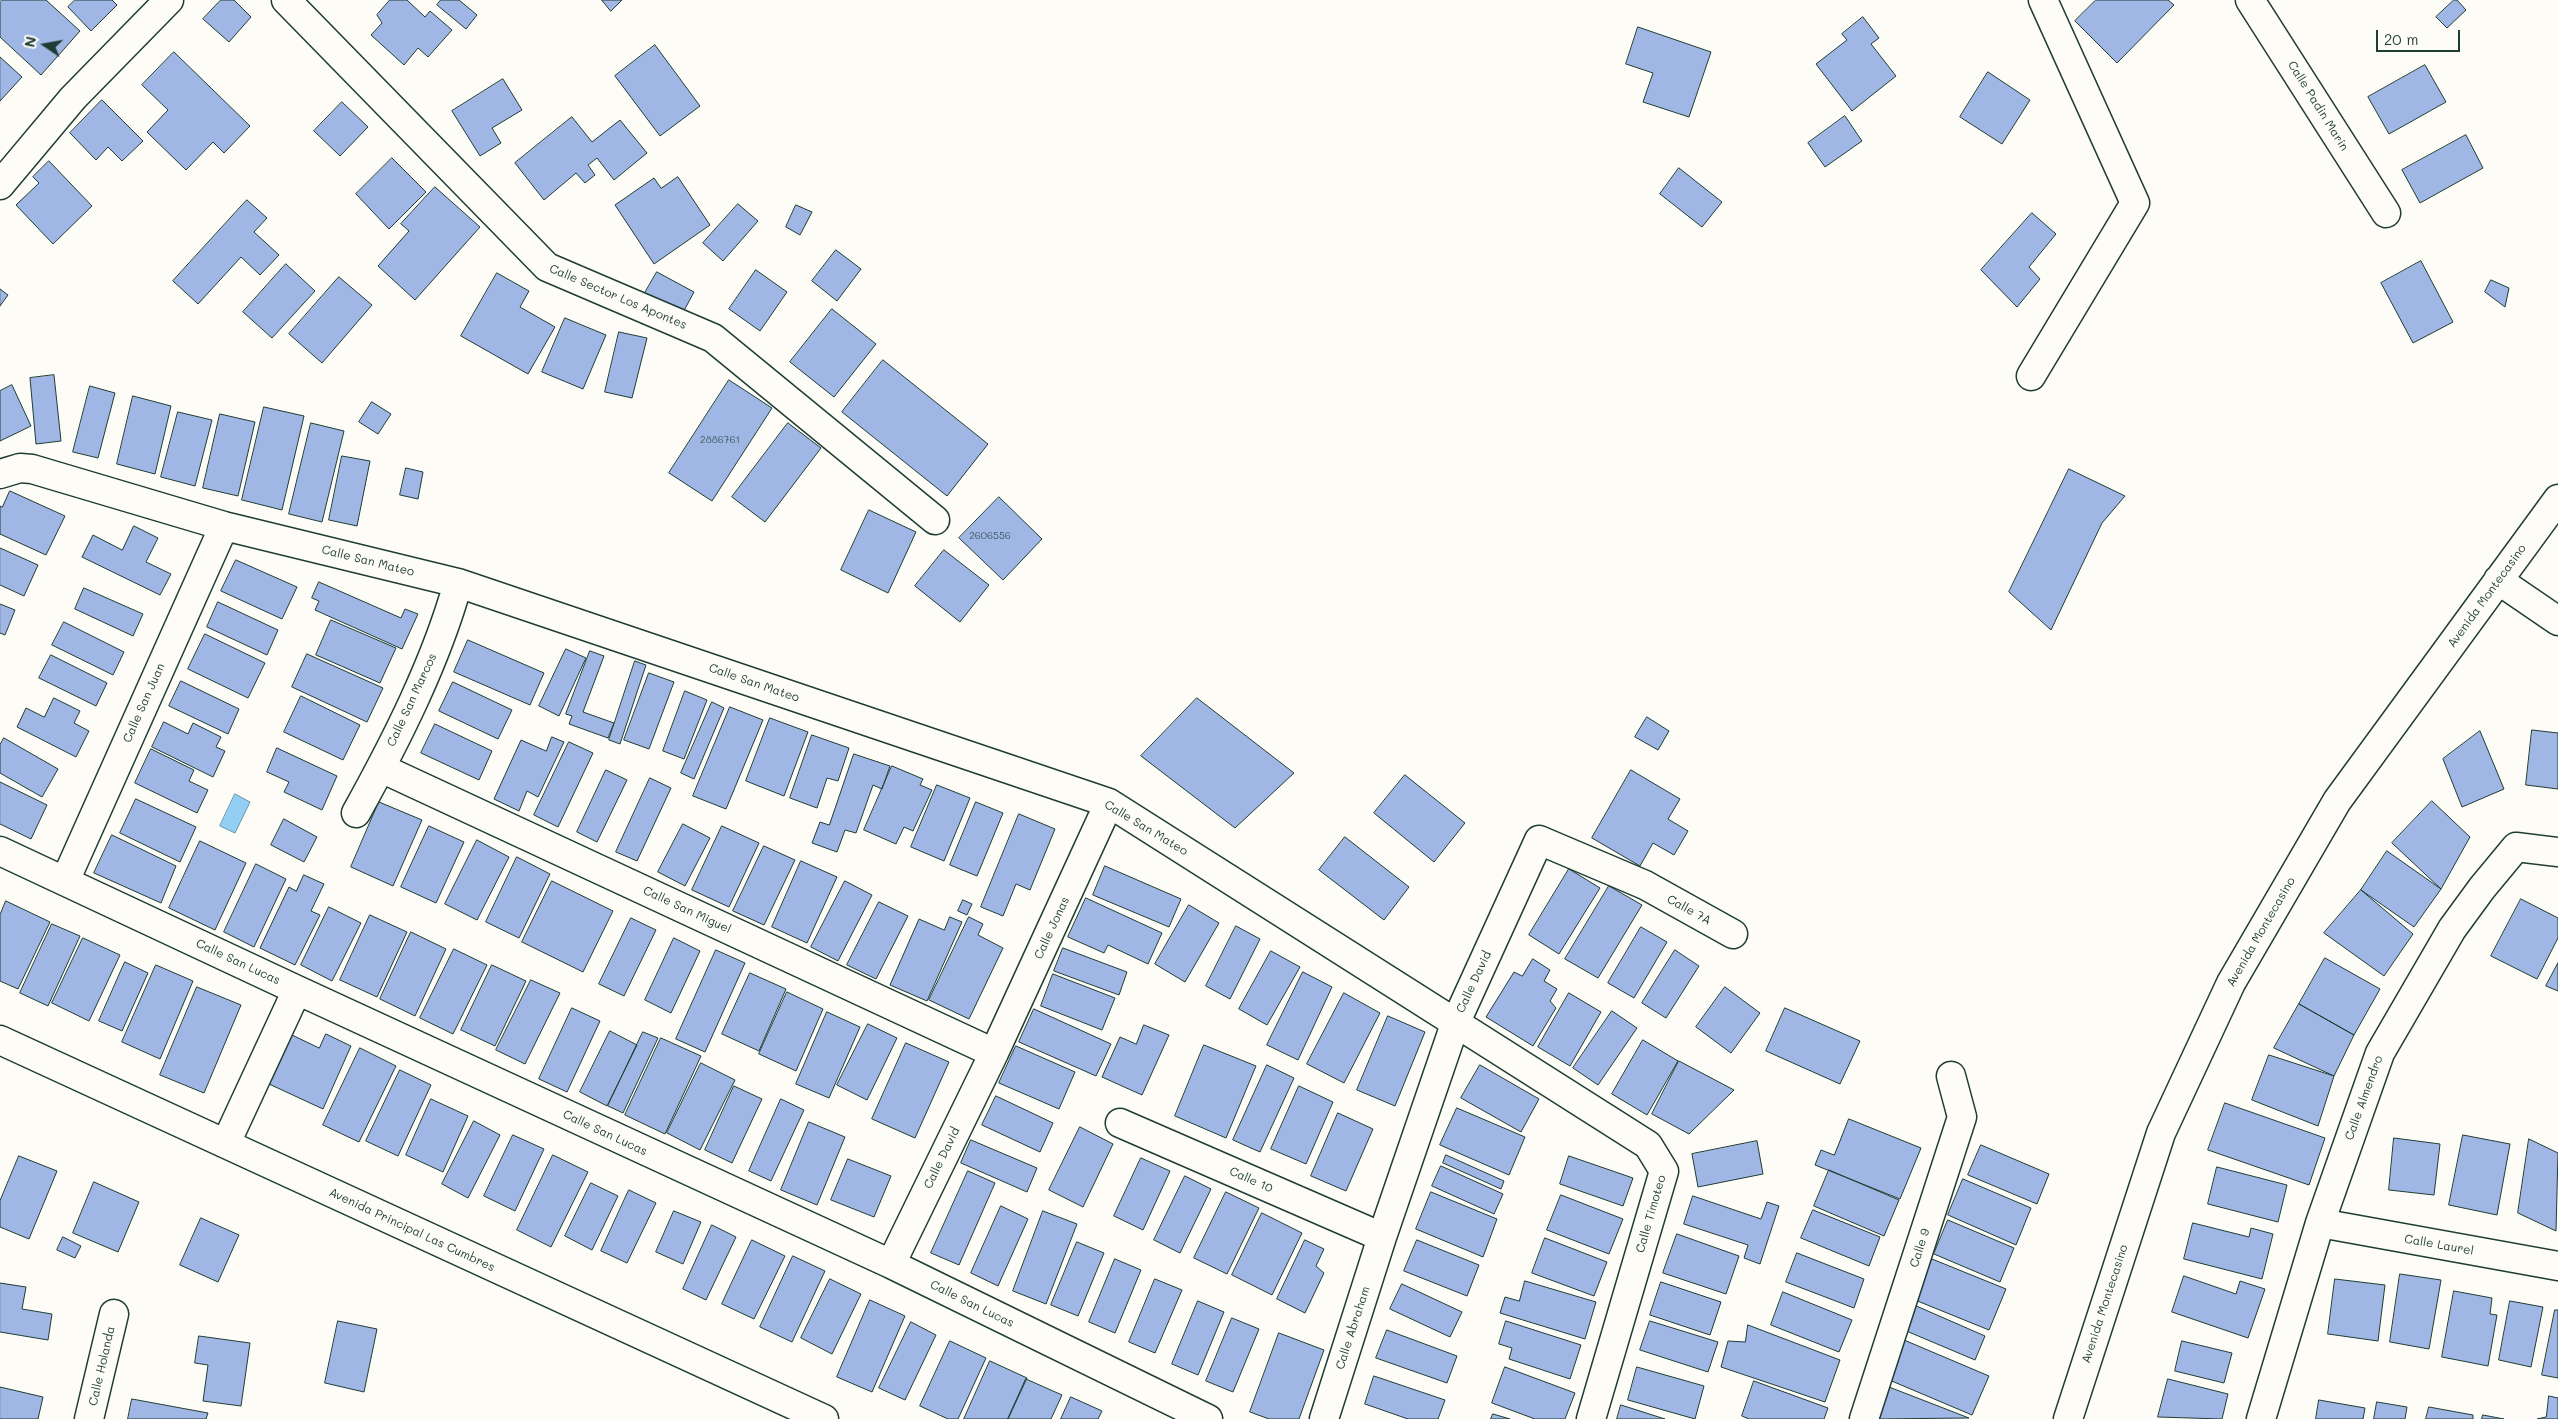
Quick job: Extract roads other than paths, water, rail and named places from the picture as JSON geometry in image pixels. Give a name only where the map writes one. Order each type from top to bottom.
[{"type":"street","points":[[0,185],[73,98],[169,0]]},
{"type":"street","name":"Calle Sector Los Apontes","points":[[286,0],[546,268],[713,338],[935,520]]},
{"type":"street","points":[[2031,376],[2135,203],[2043,0]]},
{"type":"street","name":"Calle Padin Marin","points":[[2250,0],[2386,213]]},
{"type":"street","name":"Calle San Mateo","points":[[0,474],[20,468],[32,469],[224,526],[458,583],[1110,803],[1455,1024]]},
{"type":"street","name":"Avenida Montecasino","points":[[2068,1419],[2161,1133],[2231,982],[2337,801],[2558,499]]},
{"type":"street","name":"Calle San Juan","points":[[65,881],[224,526]]},
{"type":"street","points":[[2498,580],[2558,621]]},
{"type":"street","name":"Calle San Marcos","points":[[356,813],[381,768],[446,625],[458,583]]},
{"type":"street","name":"Calle San Miguel","points":[[381,768],[994,1053]]},
{"type":"street","name":"Calle Jonas","points":[[994,1053],[1110,803]]},
{"type":"street","name":"Calle David","points":[[1382,1237],[1455,1024],[1540,840],[1645,885]]},
{"type":"street","name":"Calle Almendro","points":[[2261,1419],[2320,1223],[2380,1053],[2452,929],[2482,888],[2516,847],[2558,852]]},
{"type":"street","name":"Calle San Lucas","points":[[0,850],[297,990],[891,1264],[1208,1419]]},
{"type":"street","name":"Calle 7A","points":[[1645,885],[1733,934]]},
{"type":"street","points":[[226,1143],[297,990]]},
{"type":"street","name":"Calle Timoteo","points":[[1455,1024],[1648,1145],[1664,1171],[1591,1419]]},
{"type":"street","name":"Avenida Principal Las Cumbres","points":[[0,1040],[824,1419]]},
{"type":"street","name":"Calle David","points":[[891,1264],[994,1053]]},
{"type":"street","name":"Calle 9","points":[[1864,1419],[1962,1117],[1951,1076]]},
{"type":"street","name":"Calle 10","points":[[1120,1123],[1382,1237]]},
{"type":"street","name":"Calle Laurel","points":[[2320,1223],[2558,1266]]},
{"type":"street","name":"Calle Abraham","points":[[1324,1419],[1382,1237]]},
{"type":"street","name":"Calle Holanda","points":[[89,1419],[114,1314]]},
{"type":"water","points":[[235,794],[250,802],[235,833],[220,826]]}]
